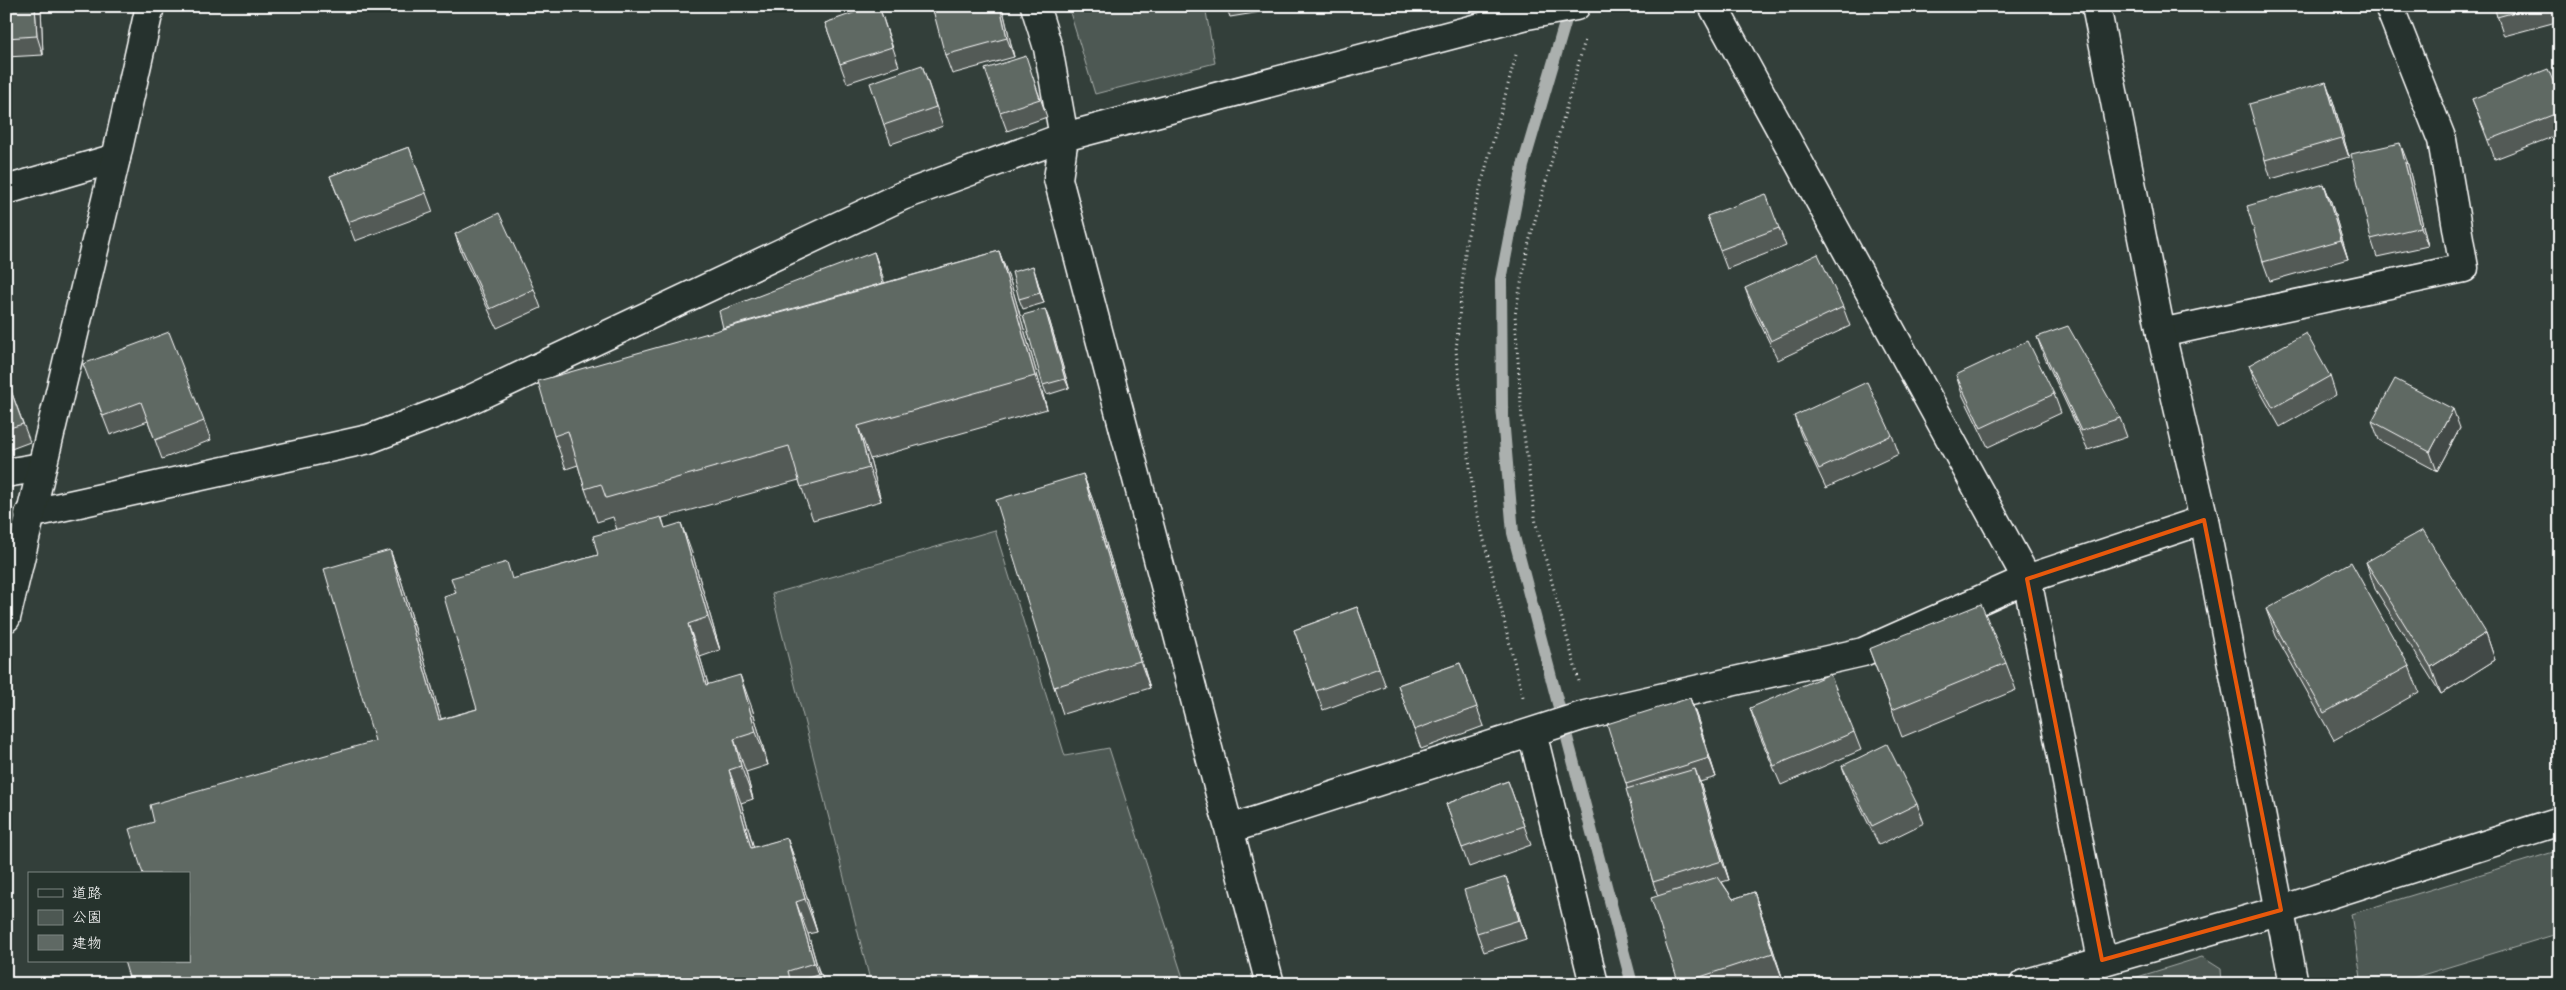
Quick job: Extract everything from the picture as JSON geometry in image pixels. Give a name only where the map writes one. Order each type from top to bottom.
[{"type":"street","points":[[6,618],[116,158],[150,6]]},
{"type":"street","points":[[1036,6],[1048,48],[1064,137],[1058,179],[1270,984]]},
{"type":"street","points":[[30,514],[369,439],[463,403],[902,196],[1064,137],[1533,13],[1576,6]]},
{"type":"street","points":[[1713,6],[2027,579],[2102,960]]},
{"type":"street","points":[[2096,6],[2161,333],[2204,520],[2294,984]]},
{"type":"street","points":[[2161,333],[2464,268],[2442,140],[2389,6]]},
{"type":"street","points":[[6,190],[116,158]]},
{"type":"street","points":[[6,473],[41,467]]},
{"type":"street","points":[[1230,828],[1586,714],[1863,652],[2027,579],[2204,520]]},
{"type":"street","points":[[1534,731],[1594,984]]},
{"type":"street","points":[[2024,984],[2280,910],[2560,821]]},
{"type":"path","points":[[1533,13],[1466,242],[1456,351],[1474,500],[1510,652],[1534,731]]},
{"type":"path","points":[[1586,714],[1536,524],[1522,420],[1515,316],[1529,242],[1587,33]]},
{"type":"highlighted area","points":[[2204,520],[2281,910],[2102,960],[2027,579]]},
{"type":"green space","points":[[1068,6],[1205,6],[1215,63],[1095,94]]},
{"type":"green space","points":[[995,530],[1065,756],[1109,748],[1185,984],[871,984],[772,594]]},
{"type":"green space","points":[[2560,850],[2560,933],[2393,984],[2362,984],[2351,914]]},
{"type":"green space","points":[[2202,957],[2221,969],[2222,984],[2115,984]]},
{"type":"building","points":[[6,6],[35,6],[37,36],[6,38]]},
{"type":"building","points":[[873,6],[879,6],[892,47],[840,64],[825,23]]},
{"type":"building","points":[[945,6],[1000,6],[1007,38],[945,55],[933,10]]},
{"type":"building","points":[[2494,6],[2537,6],[2497,17]]},
{"type":"building","points":[[1026,56],[1040,99],[1000,112],[985,69]]},
{"type":"building","points":[[922,65],[936,107],[884,125],[870,83]]},
{"type":"building","points":[[2548,69],[2560,98],[2560,112],[2489,140],[2472,99]]},
{"type":"building","points":[[2326,82],[2342,138],[2265,160],[2249,104]]},
{"type":"building","points":[[2400,143],[2421,227],[2371,239],[2351,154]]},
{"type":"building","points":[[409,147],[426,193],[348,222],[330,176]]},
{"type":"building","points":[[2324,184],[2341,240],[2263,262],[2247,206]]},
{"type":"building","points":[[1766,194],[1779,228],[1720,250],[1707,216]]},
{"type":"building","points":[[499,213],[534,289],[490,309],[455,234]]},
{"type":"building","points":[[999,251],[1035,376],[858,426],[869,468],[801,487],[789,446],[606,498],[601,484],[585,489],[568,431],[554,436],[538,381]]},
{"type":"building","points":[[874,252],[883,283],[723,328],[719,311]]},
{"type":"building","points":[[1818,254],[1843,307],[1771,341],[1745,288]]},
{"type":"building","points":[[1033,266],[1040,293],[1019,299],[1012,272]]},
{"type":"building","points":[[1045,309],[1065,379],[1043,385],[1023,315]]},
{"type":"building","points":[[2068,326],[2120,418],[2081,431],[2037,337]]},
{"type":"building","points":[[169,332],[204,421],[155,440],[141,402],[103,416],[83,364]]},
{"type":"building","points":[[2306,333],[2330,376],[2273,408],[2249,365]]},
{"type":"building","points":[[2028,341],[2054,394],[1981,428],[1956,375]]},
{"type":"building","points":[[6,377],[23,424],[6,429]]},
{"type":"building","points":[[2395,379],[2453,409],[2430,452],[2372,421]]},
{"type":"building","points":[[1867,382],[1892,435],[1819,469],[1794,416]]},
{"type":"building","points":[[1083,474],[1140,661],[1054,687],[996,500]]},
{"type":"building","points":[[661,517],[665,528],[681,523],[708,617],[688,624],[706,685],[740,675],[756,732],[734,739],[741,766],[729,770],[751,848],[787,838],[805,899],[796,902],[814,963],[788,971],[791,983],[821,974],[824,984],[131,984],[124,962],[190,962],[190,872],[142,872],[129,829],[154,822],[150,805],[375,741],[324,569],[390,550],[439,720],[477,709],[444,597],[456,593],[451,578],[507,562],[512,579],[598,555],[593,536]]},
{"type":"building","points":[[2423,530],[2486,633],[2431,667],[2366,562]]},
{"type":"building","points":[[2351,562],[2409,666],[2324,713],[2266,609]]},
{"type":"building","points":[[1981,604],[2006,663],[1892,710],[1869,649]]},
{"type":"building","points":[[1357,607],[1379,668],[1316,691],[1294,630]]},
{"type":"building","points":[[1460,663],[1477,707],[1414,730],[1398,685]]},
{"type":"building","points":[[1830,674],[1854,732],[1774,766],[1750,708]]},
{"type":"building","points":[[1690,698],[1709,758],[1626,784],[1607,724]]},
{"type":"building","points":[[1887,744],[1917,804],[1872,826],[1842,766]]},
{"type":"building","points":[[1695,769],[1722,861],[1653,882],[1626,789]]},
{"type":"building","points":[[1508,781],[1524,826],[1462,848],[1446,804]]},
{"type":"building","points":[[1506,877],[1519,920],[1477,933],[1464,890]]},
{"type":"building","points":[[1718,877],[1733,899],[1754,892],[1773,953],[1679,984],[1651,898]]},
{"type":"waterway","points":[[1570,6],[1523,166],[1501,280],[1502,406],[1513,533],[1632,984]]}]
